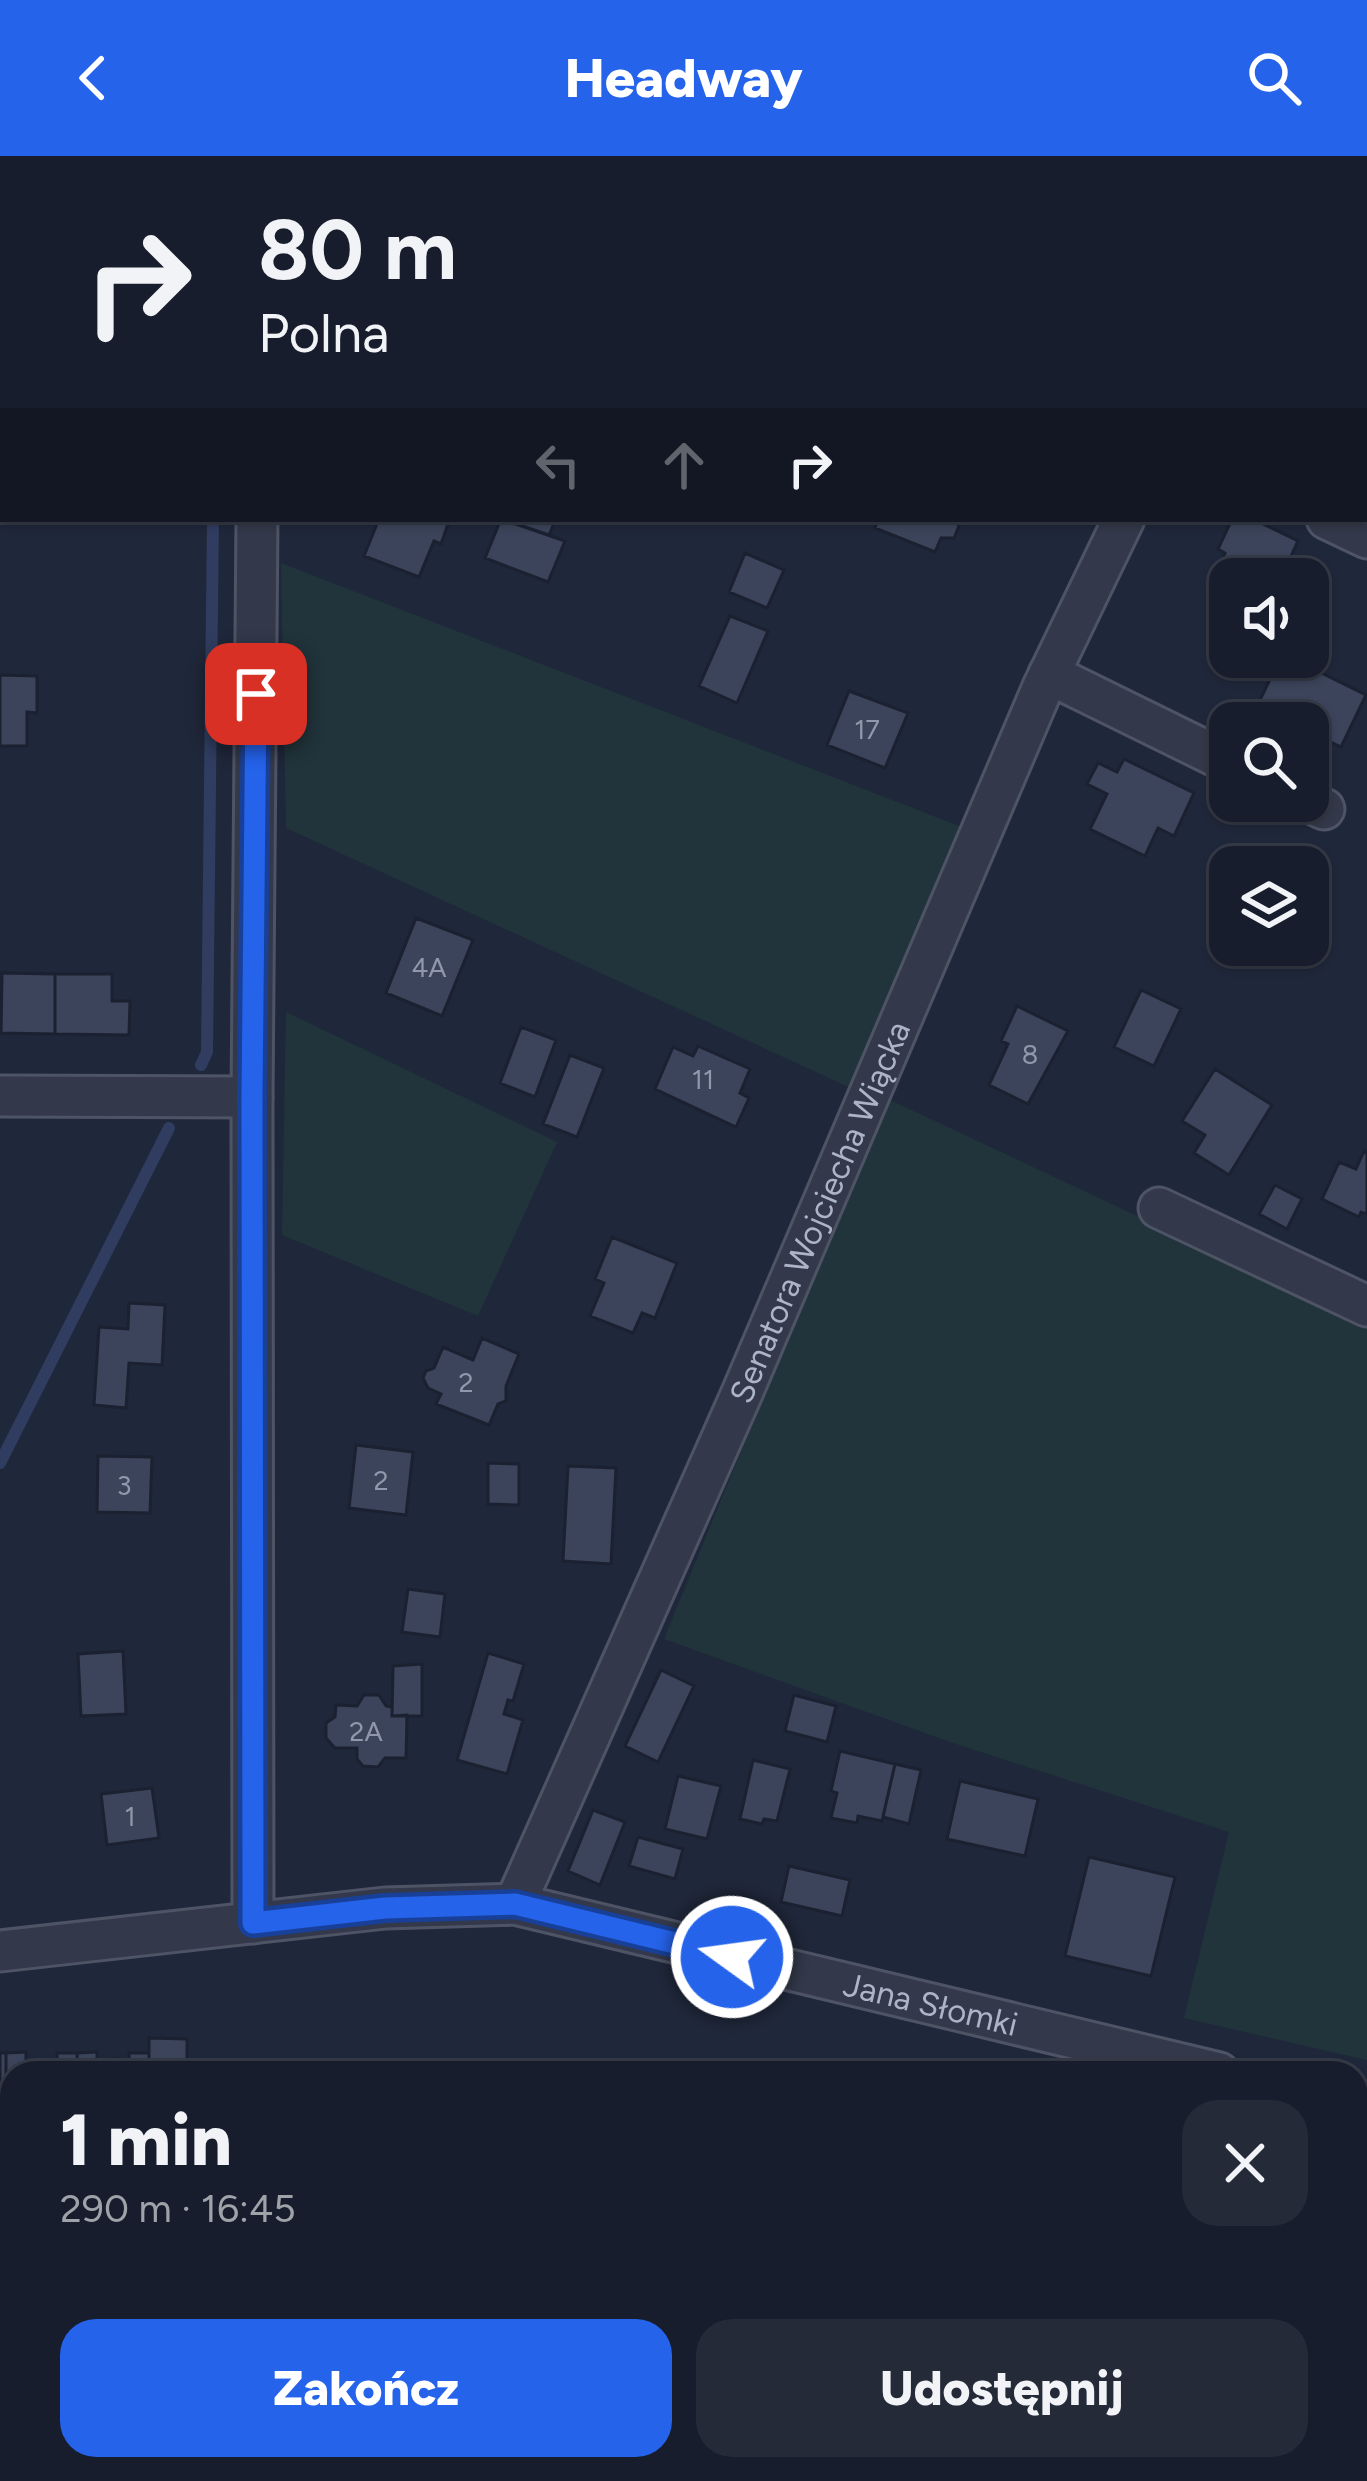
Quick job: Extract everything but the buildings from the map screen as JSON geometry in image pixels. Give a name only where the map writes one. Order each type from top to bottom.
[{"type":"street","points":[[253,1923],[256,522]]},
{"type":"street","name":"Senatora Wojciecha Wiącka","points":[[515,1904],[742,1393],[1049,674],[1123,522]]},
{"type":"street","points":[[1333,522],[1367,538]]},
{"type":"street","points":[[1049,674],[1209,753]]},
{"type":"street","points":[[0,1096],[252,1097]]},
{"type":"street","points":[[1159,1208],[1367,1306]]},
{"type":"street","name":"Jana Słomki","points":[[0,1951],[385,1908],[515,1904],[1077,2058]]},
{"type":"shaded area","points":[[281,563],[967,829],[855,1090],[286,828]]},
{"type":"shaded area","points":[[286,1012],[557,1142],[478,1316],[282,1235]]},
{"type":"shaded area","points":[[886,1098],[1367,1324],[1367,2060],[1184,2018],[1229,1832],[950,1742],[664,1639]]},
{"type":"waterway","points":[[201,1065],[207,1052],[213,522]]},
{"type":"waterway","points":[[0,1463],[169,1128]]},
{"type":"route","points":[[256,694],[253,1923],[385,1908],[515,1904],[732,1957]]}]
